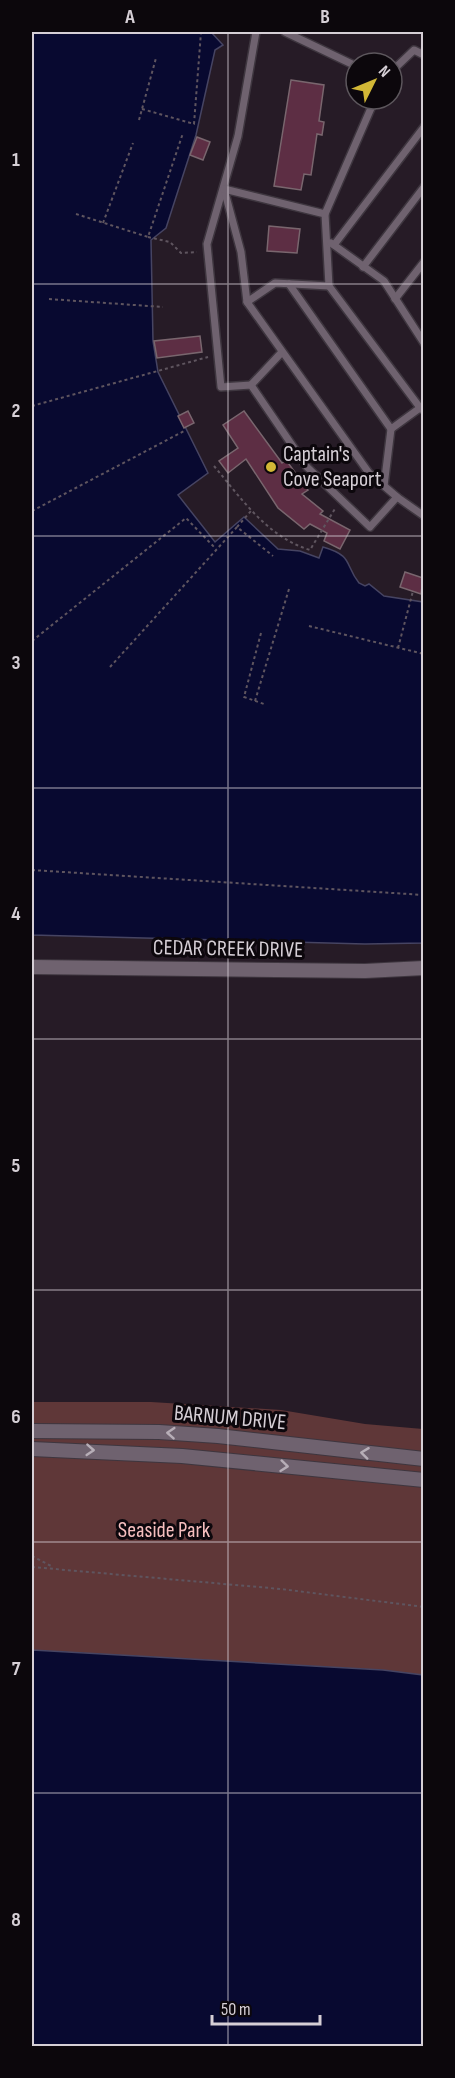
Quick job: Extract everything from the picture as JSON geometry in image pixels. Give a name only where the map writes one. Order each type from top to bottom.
[{"type":"street","name":"CEDAR CREEK DRIVE","points":[[32,968],[365,971],[423,968]]},
{"type":"street","name":"BARNUM DRIVE","points":[[32,1431],[159,1432],[218,1436],[423,1460]]},
{"type":"street","name":"BARNUM DRIVE","points":[[32,1449],[182,1456],[423,1480]]},
{"type":"lane","points":[[256,32],[238,136],[207,244],[220,387],[251,385],[282,352]]},
{"type":"lane","points":[[285,32],[344,60]]},
{"type":"lane","points":[[404,60],[414,50],[423,55]]},
{"type":"lane","points":[[370,111],[325,214],[329,286],[422,407],[391,429]]},
{"type":"lane","points":[[334,245],[423,127]]},
{"type":"lane","points":[[363,267],[423,187]]},
{"type":"lane","points":[[224,188],[325,214]]},
{"type":"lane","points":[[224,188],[241,252],[246,302],[369,473],[423,516]]},
{"type":"lane","points":[[326,240],[384,282],[423,343]]},
{"type":"lane","points":[[395,299],[423,262]]},
{"type":"lane","points":[[246,302],[275,283],[329,286]]},
{"type":"lane","points":[[290,284],[391,429],[384,486]]},
{"type":"lane","points":[[251,385],[307,467],[370,528],[397,497]]},
{"type":"path","points":[[142,109],[194,124],[201,32]]},
{"type":"path","points":[[140,120],[156,58]]},
{"type":"path","points":[[148,237],[183,133]]},
{"type":"path","points":[[104,223],[132,143]]},
{"type":"path","points":[[76,214],[170,242],[181,253],[207,252]]},
{"type":"path","points":[[49,299],[163,306]]},
{"type":"path","points":[[32,406],[217,354]]},
{"type":"path","points":[[32,511],[186,430]]},
{"type":"path","points":[[214,466],[252,510],[282,538],[310,550],[340,499]]},
{"type":"path","points":[[110,668],[252,510]]},
{"type":"path","points":[[32,640],[186,518],[216,549]]},
{"type":"path","points":[[237,527],[273,556]]},
{"type":"path","points":[[255,701],[289,589]]},
{"type":"path","points":[[398,648],[413,591]]},
{"type":"path","points":[[309,626],[423,654]]},
{"type":"path","points":[[261,633],[244,697],[264,704]]},
{"type":"path","points":[[32,870],[423,895]]},
{"type":"path","points":[[32,1556],[56,1569]]},
{"type":"path","points":[[32,1567],[281,1588],[423,1606]]},
{"type":"green space","name":"Seaside Park","points":[[32,1402],[151,1402],[281,1410],[365,1424],[423,1429],[423,1675],[383,1670],[32,1650]]},
{"type":"shaded area","points":[[32,32],[211,32],[223,45],[215,50],[196,135],[166,228],[151,240],[153,341],[158,372],[208,473],[178,495],[215,542],[244,517],[278,549],[300,551],[319,558],[323,547],[333,550],[344,557],[359,583],[365,586],[369,584],[384,596],[423,602],[423,943],[365,944],[32,935]]},
{"type":"shaded area","points":[[32,1650],[383,1670],[423,1675],[423,2046],[32,2046]]},
{"type":"building","points":[[291,80],[324,85],[319,121],[324,122],[322,135],[317,134],[311,175],[304,174],[301,190],[274,186]]},
{"type":"building","points":[[197,137],[210,142],[203,160],[190,155]]},
{"type":"building","points":[[269,226],[300,229],[297,253],[267,251]]},
{"type":"building","points":[[200,336],[202,352],[157,358],[154,341]]},
{"type":"building","points":[[188,411],[194,423],[184,428],[178,416]]},
{"type":"building","name":"Captain's Cove Seaport","points":[[244,411],[282,463],[286,460],[308,490],[302,494],[323,511],[320,514],[350,530],[340,549],[324,541],[327,533],[310,524],[304,529],[278,508],[246,459],[228,473],[219,461],[238,448],[223,425]]},
{"type":"building","points":[[405,572],[423,578],[421,594],[400,587]]},
{"type":"place","name":"Captain's Cove Seaport","points":[[271,467]]}]
